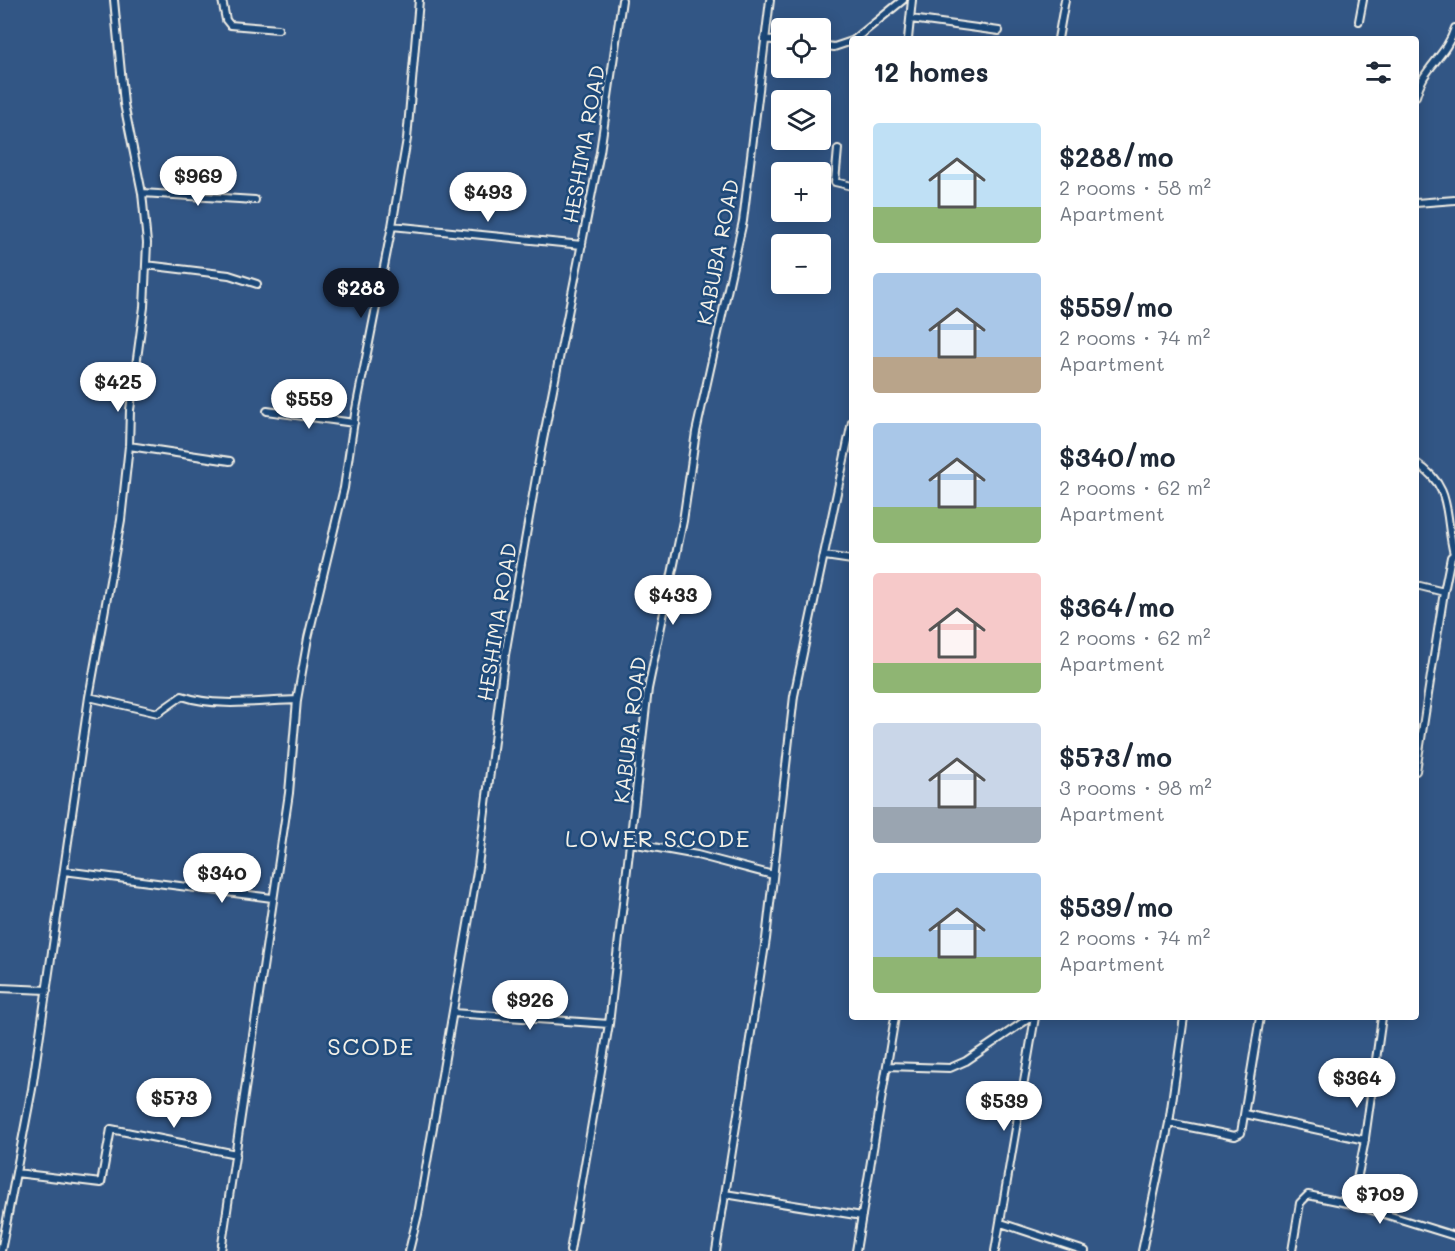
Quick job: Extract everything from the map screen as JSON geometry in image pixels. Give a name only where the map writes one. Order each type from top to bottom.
[{"type":"street","points":[[1,1251],[47,990],[89,697],[121,520],[129,447],[130,410],[144,307],[147,243],[142,193],[124,104],[114,0]]},
{"type":"street","points":[[222,0],[226,20],[230,25],[278,29]]},
{"type":"street","points":[[221,1251],[289,794],[297,700],[308,638],[344,488],[407,140],[419,0]]},
{"type":"street","name":"HESHIMA ROAD","points":[[409,1251],[478,866],[505,655],[540,455],[602,141],[622,0]]},
{"type":"street","name":"KABUBA ROAD","points":[[570,1251],[596,1115],[609,1024],[648,689],[682,521],[696,432],[743,221],[770,0]]},
{"type":"street","points":[[858,36],[903,0]]},
{"type":"street","points":[[908,36],[912,0]]},
{"type":"street","points":[[1059,36],[1065,0]]},
{"type":"street","points":[[1359,21],[1363,0]]},
{"type":"street","points":[[911,19],[999,31]]},
{"type":"street","points":[[1419,87],[1423,74],[1450,45],[1455,28]]},
{"type":"street","points":[[764,39],[771,40]]},
{"type":"street","points":[[831,47],[849,41]]},
{"type":"street","points":[[838,149],[835,182],[849,185]]},
{"type":"street","points":[[142,193],[255,200]]},
{"type":"street","points":[[1419,203],[1455,200]]},
{"type":"street","points":[[392,226],[582,245]]},
{"type":"street","points":[[146,265],[229,275],[257,284]]},
{"type":"street","points":[[267,411],[354,423]]},
{"type":"street","points":[[716,1251],[766,939],[794,696],[849,437]]},
{"type":"street","points":[[129,447],[230,461]]},
{"type":"street","points":[[1419,465],[1438,480],[1446,497],[1454,553],[1444,592],[1419,752]]},
{"type":"street","points":[[825,556],[849,560]]},
{"type":"street","points":[[1419,586],[1444,592]]},
{"type":"street","points":[[89,697],[158,713],[182,696],[202,701],[297,700]]},
{"type":"street","points":[[631,843],[697,855],[773,875]]},
{"type":"street","points":[[64,871],[272,898]]},
{"type":"street","points":[[0,988],[47,990]]},
{"type":"street","points":[[453,1013],[609,1024]]},
{"type":"street","points":[[856,1251],[895,1020]]},
{"type":"street","points":[[887,1066],[950,1068],[966,1061],[1028,1020]]},
{"type":"street","points":[[995,1251],[1033,1020]]},
{"type":"street","points":[[1142,1251],[1169,1123],[1184,1020]]},
{"type":"street","points":[[1169,1123],[1235,1136],[1240,1133],[1260,1020]]},
{"type":"street","points":[[1352,1204],[1365,1140],[1382,1020]]},
{"type":"street","points":[[1245,1114],[1365,1140]]},
{"type":"street","points":[[16,1173],[101,1183],[109,1133],[111,1129],[117,1128],[236,1154]]},
{"type":"street","points":[[725,1194],[862,1216]]},
{"type":"street","points":[[1292,1251],[1303,1197],[1316,1195],[1455,1236]]},
{"type":"street","points":[[1001,1223],[1085,1251]]},
{"type":"district","name":"LOWER SCODE","points":[[658,837]]},
{"type":"district","name":"SCODE","points":[[371,1045]]}]
